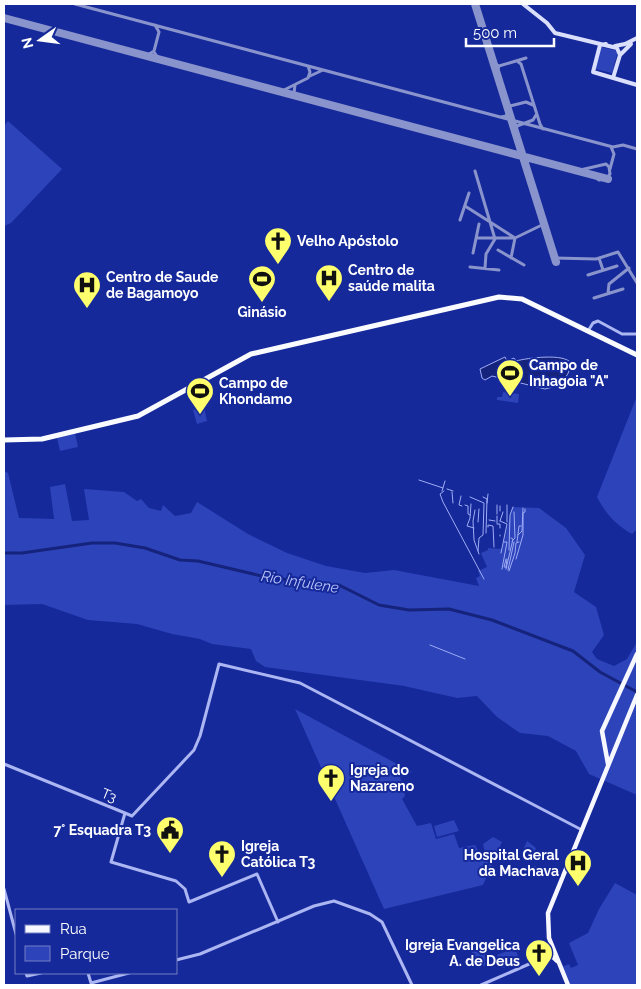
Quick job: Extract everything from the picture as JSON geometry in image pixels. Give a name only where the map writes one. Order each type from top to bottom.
[{"type":"highway","points":[[121,420],[150,409],[227,364],[259,350],[493,296],[514,296],[637,355]]},
{"type":"highway","points":[[4,439],[41,438],[121,420],[153,409],[239,359],[268,349],[348,330]]},
{"type":"highway","points":[[588,330],[637,355]]},
{"type":"main road","points":[[524,4],[547,23],[555,33],[595,41],[613,46],[619,50],[620,55],[615,79]]},
{"type":"main road","points":[[613,46],[637,39]]},
{"type":"main road","points":[[620,55],[637,39]]},
{"type":"main road","points":[[595,41],[598,50]]},
{"type":"main road","points":[[606,44],[600,46],[598,50],[593,72],[637,85]]},
{"type":"main road","points":[[607,768],[607,754],[602,742],[602,731],[637,654]]},
{"type":"main road","points":[[568,985],[548,932],[548,913],[637,695]]},
{"type":"main road","points":[[607,754],[613,755]]},
{"type":"main road","points":[[543,958],[553,957],[558,962]]},
{"type":"street","points":[[588,330],[598,321],[622,334],[637,334]]},
{"type":"street","points":[[125,813],[132,816],[194,750],[200,736],[219,664],[300,683],[582,830]]},
{"type":"street","name":"T3","points":[[4,764],[125,813],[111,862],[176,881],[185,890],[189,902],[257,874],[278,922]]},
{"type":"street","points":[[4,890],[15,930]]},
{"type":"street","points":[[178,960],[200,954],[327,901],[334,901],[370,914],[386,927],[412,985]]},
{"type":"street","points":[[481,985],[543,958],[554,951]]},
{"type":"street","points":[[88,974],[91,983],[125,974]]},
{"type":"green space","points":[[601,47],[618,51],[612,73],[595,69]]},
{"type":"green space","points":[[8,121],[62,169],[11,223],[4,226],[4,126]]},
{"type":"green space","points":[[89,276],[92,290],[80,292],[78,278]]},
{"type":"green space","name":"Campo de Inhagoia \"A\"","points":[[503,392],[519,394],[518,403],[497,400],[497,397],[502,397]]},
{"type":"green space","points":[[637,396],[637,529],[632,534],[612,518],[597,497]]},
{"type":"green space","name":"Campo de Khondamo","points":[[204,407],[207,421],[197,424],[193,410]]},
{"type":"green space","points":[[75,433],[78,447],[60,451],[57,438]]},
{"type":"green space","points":[[4,471],[8,473],[19,518],[54,519],[50,487],[65,484],[72,521],[89,520],[84,489],[124,492],[137,501],[141,499],[149,508],[161,511],[163,505],[175,516],[191,513],[197,502],[248,534],[287,553],[326,566],[365,573],[394,570],[479,586],[476,578],[480,576],[478,571],[487,567],[481,553],[488,550],[488,548],[502,549],[512,507],[539,508],[566,528],[585,555],[574,592],[596,607],[604,635],[592,652],[597,659],[614,666],[627,659],[637,642],[637,795],[589,774],[576,751],[548,736],[520,733],[497,717],[477,696],[457,698],[404,686],[265,667],[256,661],[251,649],[212,644],[200,639],[172,634],[137,624],[88,620],[42,604],[4,605]]},
{"type":"green space","points":[[295,709],[412,772],[400,777],[405,796],[402,799],[417,826],[431,823],[436,839],[454,834],[459,848],[475,845],[481,856],[485,853],[483,844],[493,837],[502,842],[483,885],[384,909]]},
{"type":"green space","points":[[454,820],[459,831],[437,837],[434,826]]},
{"type":"green space","points":[[527,841],[536,848],[533,858],[521,854]]},
{"type":"green space","points":[[615,883],[637,895],[637,985],[569,985],[562,967],[569,964],[571,968],[578,965],[569,943],[588,933],[599,909]]},
{"type":"green space","points":[[482,946],[490,963],[479,968],[471,950]]},
{"type":"green space","points":[[515,948],[520,961],[503,968],[497,955]]},
{"type":"shaded area","points":[[505,357],[507,361],[514,358],[516,361],[553,357],[567,360],[571,363],[568,373],[563,380],[555,386],[545,389],[492,376],[485,380],[482,378],[480,369]]},
{"type":"waterway","points":[[419,480],[443,488]]},
{"type":"waterway","points":[[442,491],[445,481]]},
{"type":"waterway","points":[[447,489],[453,491]]},
{"type":"waterway","points":[[444,491],[440,494],[443,502],[484,579]]},
{"type":"waterway","points":[[452,492],[453,503]]},
{"type":"waterway","points":[[487,503],[488,494]]},
{"type":"waterway","points":[[461,496],[459,505],[462,506]]},
{"type":"waterway","points":[[470,497],[484,503],[483,535],[479,538],[478,551]]},
{"type":"waterway","points":[[483,497],[487,499],[486,533]]},
{"type":"waterway","points":[[471,504],[470,518],[467,526],[474,528]]},
{"type":"waterway","points":[[465,505],[468,506],[468,514],[470,515]]},
{"type":"waterway","points":[[497,505],[497,514]]},
{"type":"waterway","points":[[507,505],[507,522]]},
{"type":"waterway","points":[[500,506],[500,511]]},
{"type":"waterway","points":[[509,550],[510,515],[513,507]]},
{"type":"waterway","points":[[518,535],[522,531],[523,508]]},
{"type":"waterway","points":[[478,522],[479,509]]},
{"type":"waterway","points":[[516,559],[523,535],[523,513],[525,509]]},
{"type":"waterway","points":[[475,510],[473,521],[474,540],[479,554]]},
{"type":"waterway","points":[[500,521],[503,512]]},
{"type":"waterway","points":[[512,541],[515,538],[514,512]]},
{"type":"waterway","points":[[497,516],[497,523]]},
{"type":"waterway","points":[[489,520],[495,521]]},
{"type":"waterway","points":[[500,521],[507,524],[501,553]]},
{"type":"waterway","points":[[497,524],[500,524],[500,528]]},
{"type":"waterway","points":[[488,527],[488,525],[493,526],[494,547]]},
{"type":"waterway","points":[[517,542],[519,526],[521,526]]},
{"type":"waterway","points":[[506,569],[513,539],[511,538]]},
{"type":"waterway","points":[[502,569],[507,542],[504,542]]},
{"type":"waterway","points":[[508,570],[514,542]]},
{"type":"waterway","points":[[509,571],[516,543],[519,542]]},
{"type":"waterway","name":"Rio Infulene","points":[[4,553],[22,553],[92,543],[115,543],[145,548],[180,560],[198,561],[266,577],[298,581],[311,586],[339,585],[379,605],[409,610],[449,609],[492,620],[573,651],[600,672],[637,692]]},
{"type":"waterway","points":[[506,559],[504,567],[507,567]]},
{"type":"waterway","points":[[506,567],[507,559]]},
{"type":"waterway","points":[[430,645],[465,659]]},
{"type":"waterway","points":[[535,867],[535,877]]},
{"type":"taxiway","points":[[75,4],[613,147],[623,145],[637,149]]},
{"type":"taxiway","points":[[146,56],[154,51],[159,32],[155,25]]},
{"type":"taxiway","points":[[154,52],[159,59]]},
{"type":"taxiway","points":[[499,66],[526,58]]},
{"type":"taxiway","points":[[517,61],[521,64],[543,129]]},
{"type":"taxiway","points":[[494,63],[499,66],[497,72]]},
{"type":"taxiway","points":[[280,92],[308,78],[310,72],[308,66]]},
{"type":"taxiway","points":[[310,76],[323,70]]},
{"type":"taxiway","points":[[295,85],[294,93],[299,97]]},
{"type":"taxiway","points":[[506,100],[510,106],[526,102],[533,105]]},
{"type":"taxiway","points":[[501,117],[506,116],[510,109]]},
{"type":"taxiway","points":[[516,131],[517,126],[533,120],[536,115]]},
{"type":"taxiway","points":[[610,169],[614,154],[611,147]]},
{"type":"taxiway","points":[[576,171],[606,164],[609,167],[610,174],[606,179],[599,180],[594,176]]},
{"type":"taxiway","points":[[475,171],[495,239],[486,254],[485,268]]},
{"type":"taxiway","points":[[460,220],[469,193]]},
{"type":"taxiway","points":[[465,206],[515,238],[511,258]]},
{"type":"taxiway","points":[[473,253],[479,224]]},
{"type":"taxiway","points":[[476,238],[515,238],[544,224]]},
{"type":"taxiway","points":[[498,250],[524,265]]},
{"type":"taxiway","points":[[555,258],[596,259],[618,252],[637,283]]},
{"type":"taxiway","points":[[599,258],[603,270]]},
{"type":"taxiway","points":[[588,275],[617,266]]},
{"type":"taxiway","points":[[470,267],[499,270]]},
{"type":"taxiway","points":[[608,293],[609,284],[629,268]]},
{"type":"taxiway","points":[[594,298],[623,289]]},
{"type":"runway","points":[[475,4],[556,262]]},
{"type":"runway","points":[[4,18],[608,179]]},
{"type":"place","name":"Velho Apóstolo","points":[[278,265]]},
{"type":"place","name":"Centro de saúde malita","points":[[329,302]]},
{"type":"place","name":"Ginásio","points":[[262,303]]},
{"type":"place","name":"Centro de Saude de Bagamoyo","points":[[87,309]]},
{"type":"place","name":"Campo de Inhagoia \"A\"","points":[[510,397]]},
{"type":"place","name":"Campo de Khondamo","points":[[200,415]]},
{"type":"place","name":"Igreja do Nazareno","points":[[331,802]]},
{"type":"place","name":"7° Esquadra T3","points":[[170,854]]},
{"type":"place","name":"Igreja Católica T3","points":[[222,878]]},
{"type":"place","name":"Hospital Geral da Machava","points":[[578,887]]},
{"type":"place","name":"Igreja Evangelica A. de Deus","points":[[539,977]]}]
